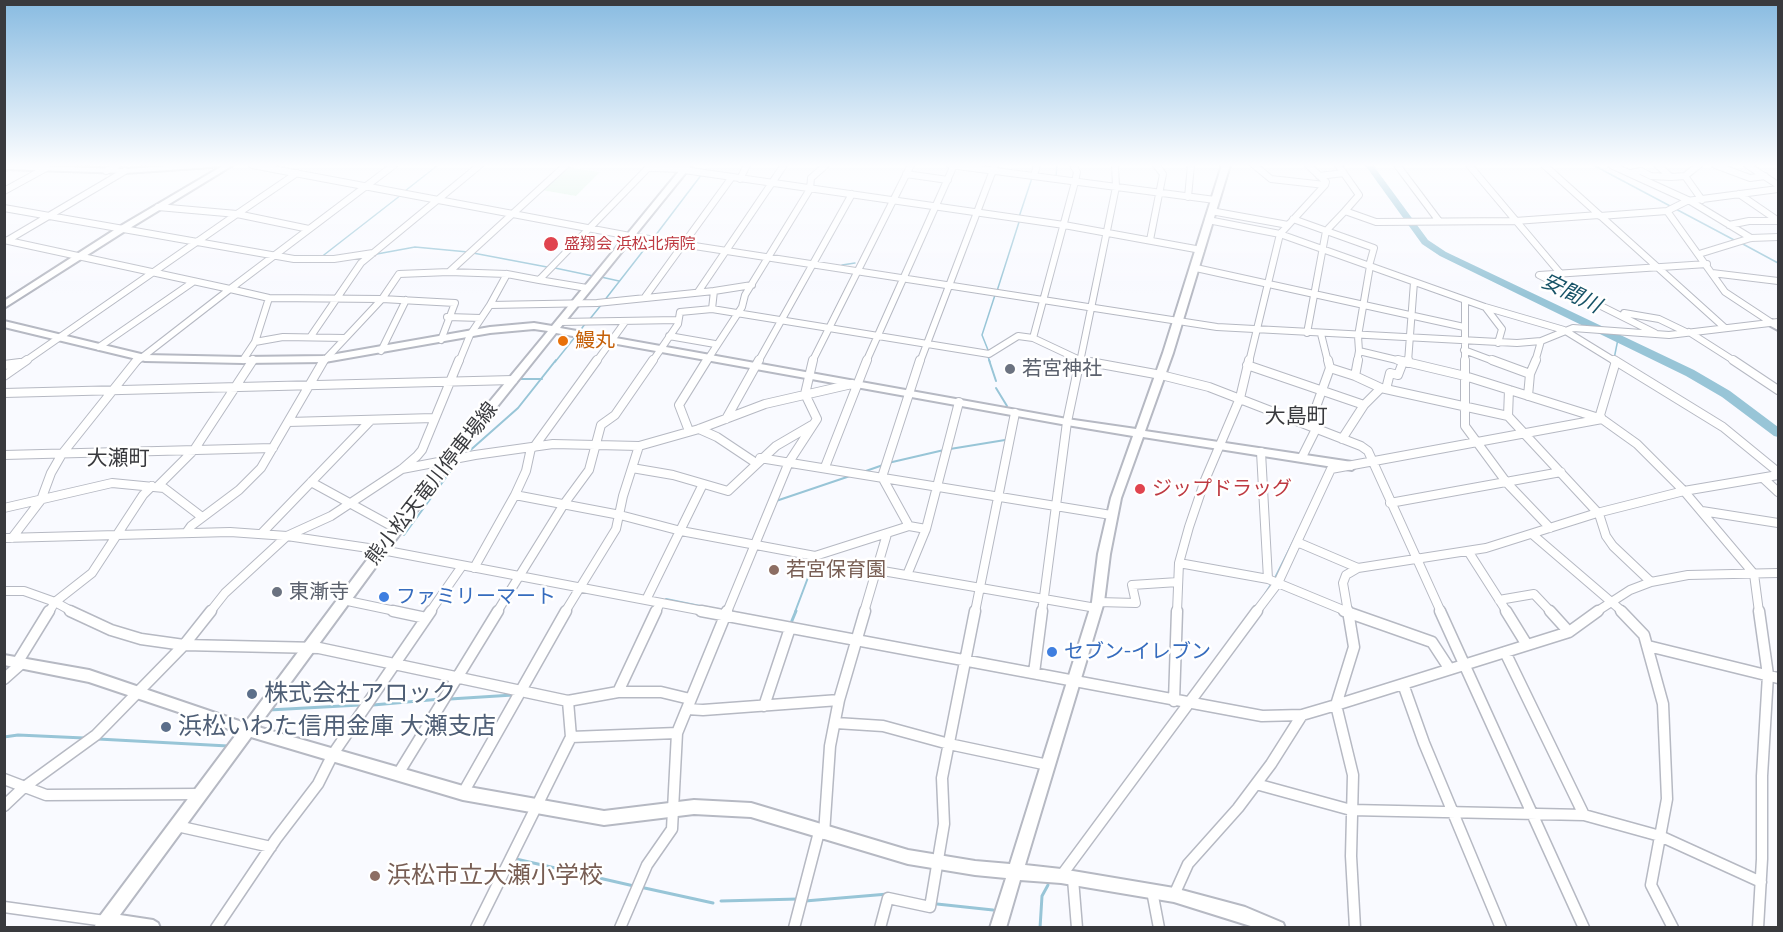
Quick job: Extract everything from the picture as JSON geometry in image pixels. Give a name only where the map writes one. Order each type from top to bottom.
[{"type":"street","points":[[6,241],[62,208]]},
{"type":"street","points":[[4,305],[156,208]]},
{"type":"street","points":[[175,208],[237,214],[309,229]]},
{"type":"street","points":[[4,376],[245,208]]},
{"type":"street","points":[[8,538],[41,500],[51,472],[62,454],[140,357],[336,208]]},
{"type":"street","points":[[311,336],[362,263],[428,208]]},
{"type":"street","points":[[484,208],[630,236],[857,272],[1179,321],[1255,330],[1498,343],[1541,341],[1564,330],[1589,328],[1656,334],[1777,324]]},
{"type":"street","points":[[449,272],[519,208]]},
{"type":"street","points":[[540,280],[609,208]]},
{"type":"street","name":"熊小松天竜川停車場線","points":[[103,924],[448,460],[653,208]]},
{"type":"street","points":[[645,297],[709,208]]},
{"type":"street","points":[[698,292],[755,208]]},
{"type":"street","points":[[689,431],[679,405],[798,208]]},
{"type":"street","points":[[726,419],[844,208]]},
{"type":"street","points":[[620,927],[647,865],[672,830],[677,733],[789,462],[817,419],[805,394],[810,366],[888,208]]},
{"type":"street","points":[[825,468],[856,383],[934,208]]},
{"type":"street","points":[[953,208],[1107,232],[1201,250]]},
{"type":"street","points":[[909,526],[882,477],[908,393],[979,208]]},
{"type":"street","points":[[1033,338],[1068,208]]},
{"type":"street","points":[[1034,673],[1067,422],[1112,208]]},
{"type":"street","points":[[1150,240],[1155,208]]},
{"type":"street","points":[[998,927],[1097,605],[1111,514],[1179,321],[1212,208]]},
{"type":"street","points":[[1174,701],[1179,564],[1205,480],[1240,398],[1280,234],[1303,208]]},
{"type":"street","points":[[1307,333],[1326,231],[1348,208]]},
{"type":"street","points":[[1430,208],[1439,221]]},
{"type":"street","points":[[1506,208],[1560,273]]},
{"type":"street","points":[[1592,208],[1725,328]]},
{"type":"street","points":[[1345,212],[1376,222],[1515,221],[1665,208]]},
{"type":"street","points":[[1670,208],[1686,239],[1707,264],[1725,292],[1777,324]]},
{"type":"street","points":[[1702,208],[1751,238]]},
{"type":"street","points":[[1729,225],[1749,221],[1779,221],[1760,208]]},
{"type":"street","points":[[6,212],[49,216],[274,256],[311,260],[373,253]]},
{"type":"street","points":[[1209,215],[1288,225]]},
{"type":"street","points":[[1209,215],[1280,234],[1485,307],[1564,330],[1723,427],[1779,473]]},
{"type":"street","points":[[1293,219],[1374,248],[1358,336],[1359,351],[1355,376]]},
{"type":"street","points":[[1699,254],[1751,238],[1779,237]]},
{"type":"street","points":[[6,241],[269,298],[382,299],[454,303],[447,317],[441,340]]},
{"type":"street","points":[[1656,334],[1539,275],[1707,264]]},
{"type":"street","points":[[1196,268],[1464,327]]},
{"type":"street","points":[[186,533],[255,474],[273,448],[325,359],[371,313],[399,274],[449,272],[507,274],[587,288]]},
{"type":"street","points":[[1712,273],[1779,281]]},
{"type":"street","points":[[4,806],[22,788],[96,735],[184,645],[225,593],[287,536],[323,522],[402,470],[422,450],[470,335],[507,274]]},
{"type":"street","points":[[99,347],[193,282]]},
{"type":"street","points":[[1342,439],[1364,405],[1383,388],[1390,373],[1398,375],[1405,362],[1410,338],[1414,282]]},
{"type":"street","points":[[490,305],[575,303],[714,291],[752,285]]},
{"type":"street","points":[[712,309],[714,291]]},
{"type":"street","points":[[4,679],[55,602],[92,573],[144,495],[194,450],[236,387],[255,342],[269,298]]},
{"type":"street","points":[[381,351],[406,300]]},
{"type":"street","points":[[1465,300],[1465,426],[1507,483],[1550,528]]},
{"type":"street","points":[[1485,307],[1502,328],[1498,343]]},
{"type":"street","points":[[398,774],[519,575],[564,504],[589,470],[601,425],[615,415],[669,336],[680,312],[712,309],[737,312],[989,354],[1018,336],[1033,338],[1080,361],[1161,375],[1240,398],[1313,426],[1368,451],[1584,927]]},
{"type":"street","points":[[1616,312],[1659,319],[1689,332],[1774,389],[1779,390]]},
{"type":"street","points":[[447,317],[481,318]]},
{"type":"street","points":[[4,324],[140,357],[248,360],[325,359],[534,326],[678,320]]},
{"type":"street","points":[[474,568],[515,495],[533,448],[625,322]]},
{"type":"street","points":[[557,326],[613,340],[706,358],[1015,413],[1352,466]]},
{"type":"street","points":[[1302,457],[1316,429],[1313,426],[1321,389],[1330,368],[1321,334]]},
{"type":"street","points":[[669,336],[715,345]]},
{"type":"street","points":[[255,342],[284,337],[345,338]]},
{"type":"street","points":[[1528,396],[1530,374],[1538,356],[1541,341]]},
{"type":"street","points":[[1464,350],[1530,374]]},
{"type":"street","points":[[1359,351],[1465,376],[1602,419],[1637,444],[1684,491],[1754,574],[1768,675],[1762,776],[1761,882],[1758,927]]},
{"type":"street","points":[[1602,419],[1600,415],[1615,360]]},
{"type":"street","points":[[4,365],[25,362]]},
{"type":"street","points":[[1247,365],[1364,405]]},
{"type":"street","points":[[1330,368],[1383,388],[1464,409],[1508,416],[1597,513],[1606,536],[1613,546],[1651,582]]},
{"type":"street","points":[[4,393],[513,380]]},
{"type":"street","points":[[402,470],[448,460],[553,444],[639,446],[699,429],[765,404],[856,383]]},
{"type":"street","points":[[1508,416],[1509,390]]},
{"type":"street","points":[[907,575],[926,529],[959,402]]},
{"type":"street","points":[[880,927],[888,898],[930,907],[944,824],[942,778],[1015,413]]},
{"type":"street","points":[[288,422],[435,418]]},
{"type":"street","points":[[1077,927],[1067,878],[1189,704],[1278,583],[1331,469],[1602,419]]},
{"type":"street","points":[[261,534],[370,420]]},
{"type":"street","points":[[632,468],[673,475],[728,491],[758,460],[776,446],[813,424]]},
{"type":"street","points":[[699,429],[758,460],[789,462],[1111,514]]},
{"type":"street","points":[[464,794],[580,587],[603,555],[616,529],[623,496],[639,446]]},
{"type":"street","points":[[4,455],[273,448]]},
{"type":"street","points":[[1261,452],[1268,579]]},
{"type":"street","points":[[1390,503],[1561,472]]},
{"type":"street","points":[[1355,927],[1351,810],[1353,775],[1336,705],[1353,647],[1343,583],[1346,575],[1359,568],[1468,551],[1597,513],[1684,491],[1763,478],[1779,473]]},
{"type":"street","points":[[1763,478],[1779,492]]},
{"type":"street","points":[[311,482],[397,529]]},
{"type":"street","points":[[4,508],[112,483],[164,488],[202,517]]},
{"type":"street","points":[[646,600],[703,484]]},
{"type":"street","points":[[515,495],[620,515],[681,531],[815,556],[909,526],[926,529]]},
{"type":"street","points":[[1701,511],[1779,523]]},
{"type":"street","points":[[8,538],[186,533],[287,536],[382,550],[519,575],[1189,704],[1262,716],[1302,715],[1569,632],[1630,590],[1651,582],[1688,575],[1779,573]]},
{"type":"street","points":[[794,927],[822,833],[828,763],[839,700],[887,534]]},
{"type":"street","points":[[1532,534],[1612,601],[1644,635],[1663,705],[1667,792],[1651,885],[1673,927]]},
{"type":"street","points":[[1297,542],[1359,568]]},
{"type":"street","points":[[1468,551],[1527,645]]},
{"type":"street","points":[[1179,564],[1268,579],[1347,612],[1432,642],[1449,668]]},
{"type":"street","points":[[216,927],[318,784],[333,754],[462,566]]},
{"type":"street","points":[[877,570],[1043,599],[1097,605],[1136,603],[1132,585],[1178,582]]},
{"type":"street","points":[[4,591],[24,591],[55,602],[88,621],[141,639],[184,645],[308,647],[568,701],[618,692],[661,692],[703,710],[839,700]]},
{"type":"street","points":[[1499,600],[1534,594],[1569,632]]},
{"type":"street","points":[[343,600],[426,618]]},
{"type":"street","points":[[618,692],[660,603]]},
{"type":"street","points":[[764,706],[790,628]]},
{"type":"street","points":[[1647,646],[1779,678]]},
{"type":"street","points":[[1505,652],[1584,815]]},
{"type":"street","points":[[14,662],[89,676],[249,730],[464,794],[604,818],[672,808],[751,810],[908,857],[1174,895],[1278,927]]},
{"type":"street","points":[[1403,684],[1424,742],[1501,927]]},
{"type":"street","points":[[476,927],[571,737],[568,701]]},
{"type":"street","points":[[1174,895],[1188,864],[1238,808],[1302,715]]},
{"type":"street","points":[[836,723],[884,726],[949,744],[1048,765]]},
{"type":"street","points":[[571,737],[677,733]]},
{"type":"street","points":[[4,779],[22,788],[46,795],[200,794]]},
{"type":"street","points":[[1256,784],[1351,810],[1584,815],[1660,836],[1761,882]]},
{"type":"street","points":[[176,825],[271,847]]},
{"type":"street","points":[[1152,891],[1159,927]]},
{"type":"street","points":[[4,907],[103,924],[153,927]]},
{"type":"waterway","points":[[320,258],[384,208]]},
{"type":"waterway","points":[[655,236],[676,208]]},
{"type":"waterway","points":[[1019,217],[1022,208]]},
{"type":"waterway","name":"安間川","points":[[1401,208],[1425,242],[1443,254],[1690,373],[1726,394],[1778,433]]},
{"type":"waterway","points":[[1675,208],[1736,241]]},
{"type":"waterway","points":[[997,291],[1020,219]]},
{"type":"waterway","points":[[604,301],[650,242]]},
{"type":"waterway","points":[[1741,243],[1778,263]]},
{"type":"waterway","points":[[377,254],[415,247],[468,252]]},
{"type":"waterway","points":[[473,253],[547,267]]},
{"type":"waterway","points":[[842,265],[855,263]]},
{"type":"waterway","points":[[555,268],[593,276]]},
{"type":"waterway","points":[[601,277],[619,281]]},
{"type":"waterway","points":[[988,350],[982,335],[995,295]]},
{"type":"waterway","points":[[589,320],[602,304]]},
{"type":"waterway","points":[[579,332],[585,324]]},
{"type":"waterway","points":[[555,362],[575,337]]},
{"type":"waterway","points":[[1614,359],[1618,339]]},
{"type":"waterway","points":[[987,354],[990,362]]},
{"type":"waterway","points":[[541,379],[556,360]]},
{"type":"waterway","points":[[989,360],[996,381]]},
{"type":"waterway","points":[[521,379],[541,379]]},
{"type":"waterway","points":[[466,454],[518,408],[541,379]]},
{"type":"waterway","points":[[996,388],[1007,406]]},
{"type":"waterway","points":[[950,449],[1005,440]]},
{"type":"waterway","points":[[888,463],[944,450]]},
{"type":"waterway","points":[[404,535],[458,461]]},
{"type":"waterway","points":[[863,472],[883,465]]},
{"type":"waterway","points":[[776,501],[850,476]]},
{"type":"waterway","points":[[1275,578],[1299,530]]},
{"type":"waterway","points":[[795,612],[815,559]]},
{"type":"waterway","points":[[1265,594],[1270,586]]},
{"type":"waterway","points":[[666,599],[710,608]]},
{"type":"waterway","points":[[791,623],[796,611]]},
{"type":"waterway","points":[[450,699],[513,695]]},
{"type":"waterway","points":[[373,705],[441,699]]},
{"type":"waterway","points":[[269,710],[360,705]]},
{"type":"waterway","points":[[4,737],[18,735],[84,738]]},
{"type":"waterway","points":[[98,739],[228,746]]},
{"type":"waterway","points":[[516,859],[634,886]]},
{"type":"waterway","points":[[1040,928],[1042,896],[1048,885]]},
{"type":"waterway","points":[[640,887],[713,903]]},
{"type":"waterway","points":[[805,901],[888,894]]},
{"type":"waterway","points":[[721,901],[798,899]]},
{"type":"waterway","points":[[937,904],[993,910]]},
{"type":"place","name":"盛翔会 浜松北病院","points":[[551,244]]},
{"type":"place","name":"鰻丸","points":[[563,341]]},
{"type":"place","name":"若宮神社","points":[[1010,369]]},
{"type":"place","name":"ジップドラッグ","points":[[1140,489]]},
{"type":"place","name":"若宮保育園","points":[[774,570]]},
{"type":"place","name":"東漸寺","points":[[277,592]]},
{"type":"place","name":"ファミリーマート","points":[[384,597]]},
{"type":"place","name":"セブン-イレブン","points":[[1052,652]]},
{"type":"place","name":"株式会社アロック","points":[[252,694]]},
{"type":"place","name":"浜松いわた信用金庫 大瀬支店","points":[[166,727]]},
{"type":"place","name":"浜松市立大瀬小学校","points":[[375,876]]},
{"type":"district","name":"大島町","points":[[1296,417]]},
{"type":"district","name":"大瀬町","points":[[118,459]]}]
